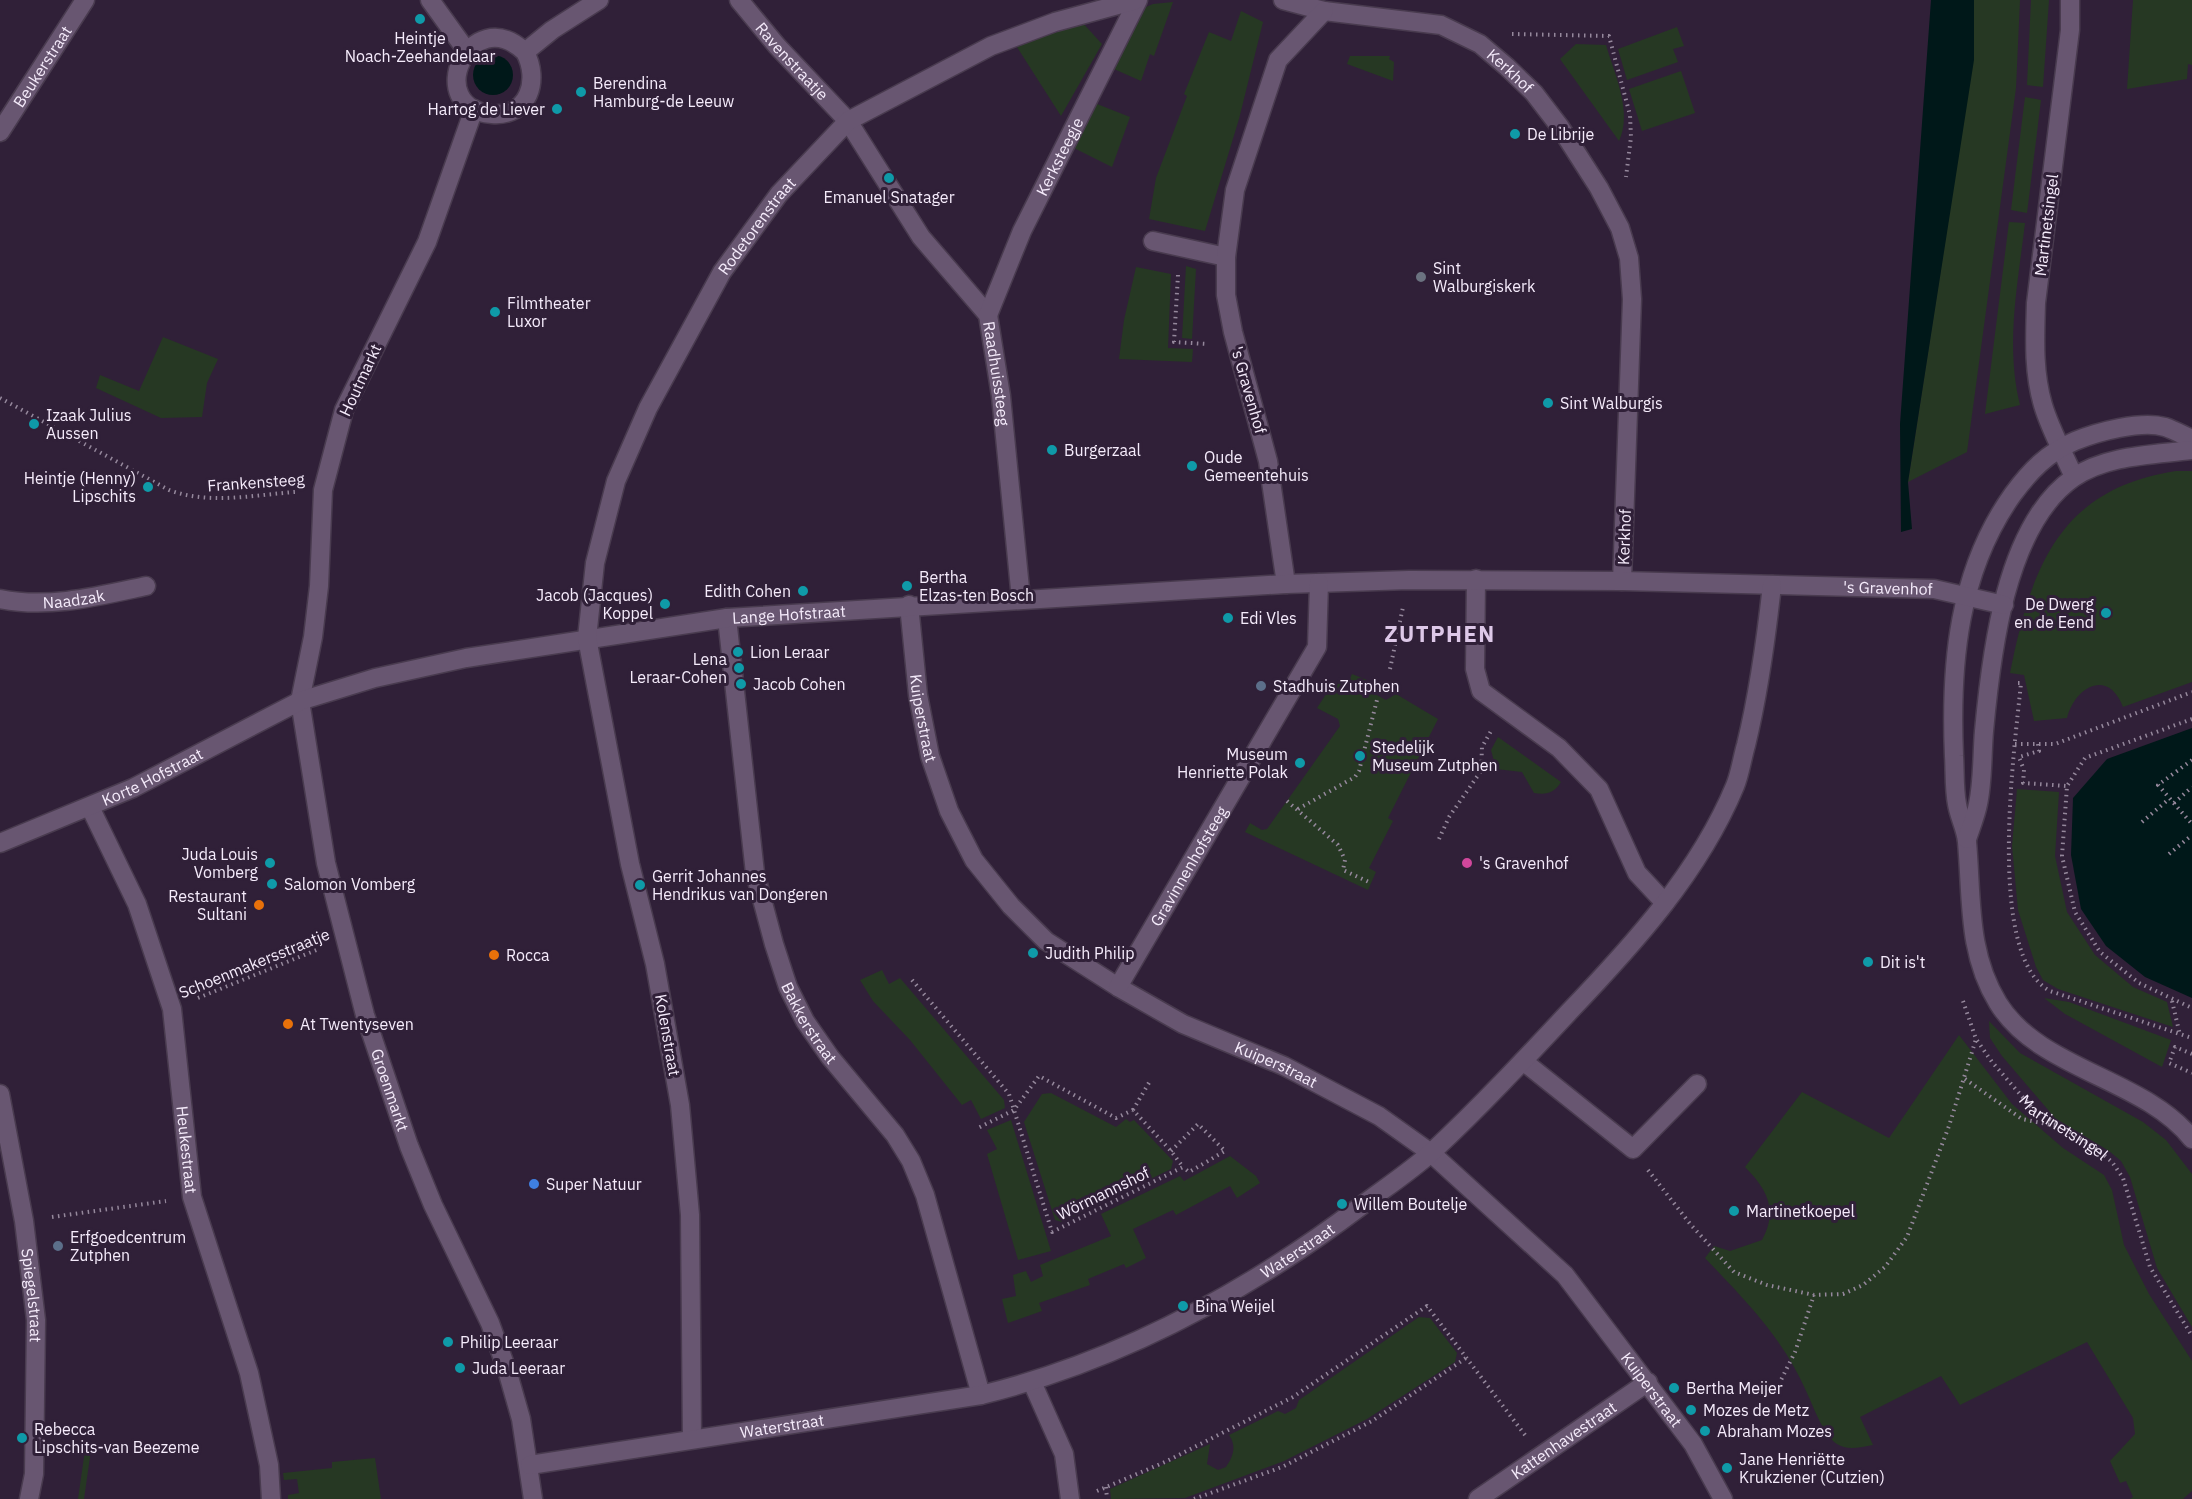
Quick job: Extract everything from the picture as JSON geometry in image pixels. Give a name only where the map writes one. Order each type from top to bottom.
[{"type":"street","name":"Beukerstraat","points":[[3,121],[85,0]]},
{"type":"street","points":[[430,0],[466,50]]},
{"type":"street","points":[[525,52],[552,30],[600,0]]},
{"type":"street","name":"Ravenstraatje","points":[[739,0],[777,46],[848,121]]},
{"type":"street","name":"Rodetorenstraat","points":[[587,638],[595,563],[616,481],[648,408],[722,272],[780,194],[848,121],[991,46],[1055,22],[1137,0]]},
{"type":"street","name":"Kerksteegje","points":[[988,315],[1022,231],[1137,0]]},
{"type":"street","points":[[1283,0],[1325,5]]},
{"type":"street","name":"Martinetsingel","points":[[2070,0],[2070,30],[2036,303],[2034,345],[2036,372],[2043,406],[2074,477]]},
{"type":"street","points":[[1153,241],[1226,257],[1235,190],[1278,60],[1325,5]]},
{"type":"street","name":"Kerkhof","points":[[1325,5],[1441,25],[1480,44],[1534,93],[1560,127],[1599,188],[1620,228],[1629,258],[1632,299],[1622,581]]},
{"type":"street","points":[[496,37],[517,44],[525,52],[533,74],[532,86],[519,106],[497,115],[474,109],[459,93],[456,82],[459,59],[466,50],[474,43],[496,37]]},
{"type":"street","name":"Houtmarkt","points":[[300,701],[313,636],[319,586],[323,490],[344,410],[427,242],[474,109]]},
{"type":"street","name":"Raadhuissteeg","points":[[848,121],[921,237],[988,315],[1001,396],[1021,599]]},
{"type":"street","name":"'s Gravenhof","points":[[1226,257],[1226,295],[1236,346],[1268,461],[1286,584],[1476,579],[1934,589],[2004,605]]},
{"type":"street","points":[[2192,439],[2163,426],[2136,426],[2107,431],[2061,447],[2039,462],[2003,508],[1984,543],[1966,597],[1956,650],[1953,720],[1957,804],[1967,839],[1970,915],[1975,946],[1998,1004],[2018,1027],[2042,1045],[2166,1114],[2192,1139]]},
{"type":"street","points":[[1967,839],[1979,803],[1985,719],[2004,605],[2029,533],[2043,509],[2074,477],[2104,464],[2137,456],[2192,450]]},
{"type":"street","points":[[1476,579],[1475,669],[1480,691],[1560,748],[1599,789],[1637,873],[1665,903],[1704,847],[1736,784],[1759,692],[1772,585]]},
{"type":"street","name":"Gravinnenhofsteeg","points":[[1118,987],[1317,647],[1318,583]]},
{"type":"street","name":"Lange Hofstraat","points":[[300,701],[375,678],[466,658],[727,618],[909,605],[1286,584]]},
{"type":"street","name":"Naadzak","points":[[0,599],[15,602],[73,601],[146,586]]},
{"type":"street","name":"Kuiperstraat","points":[[909,605],[918,695],[930,756],[949,811],[974,860],[1011,906],[1046,941],[1118,987],[1183,1024],[1284,1066],[1378,1116],[1431,1153],[1565,1275],[1693,1444],[1723,1499]]},
{"type":"street","name":"Bakkerstraat","points":[[727,618],[755,873],[788,987],[805,1021],[830,1057],[895,1135],[910,1161],[925,1195],[981,1395]]},
{"type":"street","name":"Kolenstraat","points":[[587,638],[630,864],[655,964],[680,1105],[690,1215],[692,1439]]},
{"type":"street","name":"Korte Hofstraat","points":[[0,843],[90,807],[180,765],[300,701]]},
{"type":"street","name":"Groenmarkt","points":[[300,701],[312,789],[351,964],[390,1095],[409,1146],[433,1205],[490,1323],[507,1370],[521,1419],[530,1465],[533,1499]]},
{"type":"street","name":"Heukestraat","points":[[90,807],[137,904],[172,1008],[192,1197],[249,1373],[270,1465],[271,1499]]},
{"type":"street","name":"Waterstraat","points":[[530,1465],[981,1395],[1032,1382],[1094,1360],[1182,1321],[1303,1250],[1431,1153],[1524,1061],[1611,969],[1665,903]]},
{"type":"street","points":[[1524,1061],[1633,1149],[1697,1084]]},
{"type":"street","name":"Spiegelstraat","points":[[0,1094],[24,1221],[36,1320],[34,1474],[29,1499]]},
{"type":"street","points":[[1032,1382],[1064,1454],[1070,1499]]},
{"type":"street","name":"Kattenhavestraat","points":[[1478,1499],[1648,1382]]},
{"type":"path","points":[[1506,33],[1609,36],[1630,116],[1631,137],[1626,183]]},
{"type":"path","points":[[1183,248],[1177,280],[1174,342],[1236,346]]},
{"type":"path","name":"Frankensteeg","points":[[0,398],[169,490],[188,497],[210,499],[323,490]]},
{"type":"path","points":[[1390,669],[1409,580]]},
{"type":"path","points":[[2192,692],[2055,744],[2015,744],[2008,851],[2008,893],[2014,924],[2032,972],[2042,987],[2180,1036],[2192,1038]]},
{"type":"path","points":[[1298,809],[1355,777],[1359,771],[1378,696]]},
{"type":"path","points":[[2192,719],[2085,758],[2067,786],[2062,856],[2075,912],[2100,952],[2139,983],[2192,1008]]},
{"type":"path","points":[[1439,839],[1449,817],[1481,771],[1482,747],[1491,731]]},
{"type":"path","points":[[2038,744],[2039,751],[2019,758],[2024,770],[2023,783],[2067,786]]},
{"type":"path","points":[[2192,759],[2158,785],[2192,824]]},
{"type":"path","points":[[2174,803],[2192,787]]},
{"type":"path","points":[[2142,822],[2169,798]]},
{"type":"path","points":[[1287,801],[1338,845],[1345,860],[1343,870],[1371,883]]},
{"type":"path","points":[[2169,854],[2192,835]]},
{"type":"path","name":"Schoenmakersstraatje","points":[[172,1008],[344,939]]},
{"type":"path","name":"Wörmannshof","points":[[912,980],[1009,1094],[1052,1232],[1183,1167],[1189,1172],[1226,1151],[1198,1124],[1171,1150]]},
{"type":"path","name":"Martinetsingel","points":[[1961,990],[1976,1040],[1992,1062],[2033,1108],[2057,1126],[2097,1149],[2112,1161],[2124,1178],[2150,1267],[2192,1336]]},
{"type":"path","points":[[2172,1000],[2180,1036]]},
{"type":"path","points":[[1633,1149],[1691,1225],[1734,1272],[1767,1285],[1814,1295],[1843,1294],[1863,1285],[1885,1267],[1907,1237],[1965,1079],[1976,1040]]},
{"type":"path","points":[[2192,1054],[2175,1047],[2169,1063],[2192,1073]]},
{"type":"path","points":[[975,1129],[1014,1110],[1039,1076],[1116,1118],[1133,1110],[1150,1081]]},
{"type":"path","points":[[1965,1079],[2022,1119],[2057,1126]]},
{"type":"path","points":[[1133,1110],[1171,1150],[1183,1167]]},
{"type":"path","points":[[24,1221],[192,1197]]},
{"type":"path","points":[[1776,1390],[1795,1352],[1814,1295]]},
{"type":"path","points":[[1070,1499],[1106,1487],[1165,1462],[1293,1397],[1426,1306],[1542,1457]]},
{"type":"path","points":[[1194,1499],[1282,1467],[1372,1421],[1466,1358]]},
{"type":"path","points":[[1106,1487],[1107,1499]]},
{"type":"green space","points":[[1974,0],[2020,0],[2016,88],[1967,452],[1908,482],[1973,60]]},
{"type":"green space","points":[[2031,0],[2049,0],[2043,87],[2027,85]]},
{"type":"green space","points":[[2133,0],[2192,0],[2192,65],[2188,64],[2187,79],[2127,89]]},
{"type":"green space","points":[[1173,2],[1154,56],[1150,54],[1141,81],[1114,69],[1146,7]]},
{"type":"green space","points":[[1241,11],[1263,22],[1239,119],[1205,231],[1149,219],[1156,178],[1187,96],[1184,94],[1209,32],[1231,41]]},
{"type":"green space","points":[[1081,21],[1102,44],[1061,116],[1015,44]]},
{"type":"green space","points":[[1677,27],[1684,46],[1673,49],[1678,62],[1627,80],[1618,49]]},
{"type":"green space","points":[[1576,44],[1606,45],[1623,105],[1623,130],[1619,141],[1560,59]]},
{"type":"green space","points":[[1350,56],[1390,56],[1389,59],[1394,62],[1393,81],[1347,64]]},
{"type":"green space","points":[[1681,71],[1695,113],[1642,131],[1629,89]]},
{"type":"green space","points":[[2025,97],[2041,100],[2027,213],[2011,210]]},
{"type":"green space","points":[[1097,104],[1130,117],[1112,167],[1074,148]]},
{"type":"green space","points":[[2009,222],[2025,223],[2016,291],[2013,337],[2013,360],[2020,405],[1985,414]]},
{"type":"green space","points":[[1186,266],[1196,269],[1192,339],[1182,338]]},
{"type":"green space","points":[[1136,267],[1171,274],[1168,348],[1193,349],[1192,362],[1119,359],[1124,320]]},
{"type":"green space","points":[[163,337],[218,359],[207,383],[202,417],[161,418],[96,388],[100,375],[139,391]]},
{"type":"green space","points":[[2176,471],[2192,471],[2192,682],[2123,707],[2117,695],[2109,688],[2101,685],[2092,686],[2077,698],[2067,718],[2034,721],[2024,675],[2010,673],[2028,600],[2041,568],[2057,540],[2077,515],[2103,496],[2136,481]]},
{"type":"green space","points":[[1352,674],[1367,680],[1371,692],[1386,700],[1396,694],[1438,719],[1388,818],[1393,821],[1369,868],[1376,872],[1368,890],[1245,832],[1250,823],[1262,830],[1267,829],[1340,726],[1338,719],[1317,708],[1332,685],[1349,681]]},
{"type":"green space","points":[[1498,737],[1561,782],[1556,789],[1543,794],[1534,793],[1522,772],[1496,769],[1491,750]]},
{"type":"green space","points":[[2017,789],[2059,792],[2055,856],[2067,912],[2095,955],[2133,987],[2167,1002],[2173,1027],[2058,989],[2043,980],[2036,967],[2018,910],[2012,846]]},
{"type":"green space","points":[[882,970],[889,984],[900,978],[1004,1100],[1005,1108],[981,1119],[971,1100],[962,1105],[910,1040],[873,1001],[860,980]]},
{"type":"green space","points":[[2044,998],[2069,1002],[2171,1040],[2162,1067],[2065,1014]]},
{"type":"green space","points":[[1989,1021],[2020,1053],[2143,1122],[2166,1140],[2192,1174],[2192,1327],[2157,1268],[2130,1177],[2121,1161],[2109,1151],[2055,1118],[2002,1056],[1990,1038]]},
{"type":"green space","points":[[1959,1035],[2012,1104],[2063,1148],[2104,1175],[2112,1190],[2124,1245],[2149,1294],[2192,1361],[2192,1491],[2183,1499],[2130,1499],[2133,1497],[2126,1481],[2120,1483],[2110,1461],[2135,1434],[2133,1418],[2087,1342],[1960,1405],[1941,1376],[1860,1417],[1873,1445],[1854,1448],[1837,1444],[1823,1428],[1798,1373],[1775,1337],[1705,1258],[1714,1246],[1730,1251],[1762,1240],[1769,1220],[1768,1201],[1760,1184],[1745,1167],[1802,1092],[1889,1138]]},
{"type":"green space","points":[[1051,1093],[1116,1127],[1126,1119],[1130,1122],[1134,1120],[1173,1161],[1171,1169],[1062,1222],[1055,1220],[1024,1122],[1042,1094]]},
{"type":"green space","points":[[1011,1120],[1051,1251],[1018,1260],[987,1154],[997,1149],[987,1130]]},
{"type":"green space","points":[[1230,1156],[1256,1176],[1260,1183],[1237,1198],[1230,1186],[1176,1215],[1173,1210],[1133,1229],[1146,1258],[1126,1268],[1124,1264],[1088,1279],[1090,1285],[1039,1303],[1042,1311],[1008,1323],[1002,1299],[1016,1296],[1013,1275],[1026,1271],[1031,1282],[1043,1276],[1040,1265],[1111,1236],[1101,1214],[1180,1176],[1184,1181]]},
{"type":"green space","points":[[1419,1317],[1430,1318],[1457,1353],[1455,1362],[1367,1419],[1284,1461],[1185,1498],[1111,1499],[1110,1489],[1210,1444],[1207,1464],[1218,1470],[1226,1467],[1233,1451],[1233,1443],[1229,1435],[1278,1411],[1285,1414],[1296,1408],[1299,1400]]},
{"type":"green space","points":[[50,1442],[92,1443],[84,1499],[78,1499],[85,1450],[50,1449]]},
{"type":"green space","points":[[375,1458],[381,1499],[288,1499],[288,1495],[299,1493],[297,1479],[284,1480],[283,1473],[332,1468],[332,1462]]},
{"type":"shaded area","points":[[1931,0],[1974,0],[1974,60],[1908,482],[1912,529],[1901,532],[1900,424]]},
{"type":"shaded area","points":[[493,55],[501,56],[507,61],[512,67],[512,83],[507,89],[501,94],[493,95],[485,94],[479,89],[474,83],[473,75],[474,67],[479,61],[485,56]]},
{"type":"shaded area","points":[[2192,728],[2192,998],[2145,977],[2106,946],[2081,909],[2071,855],[2073,798],[2107,759]]},
{"type":"place","name":"Heintje Noach-Zeehandelaar","points":[[420,19]]},
{"type":"place","name":"Berendina Hamburg-de Leeuw","points":[[581,92]]},
{"type":"place","name":"Hartog de Liever","points":[[557,109]]},
{"type":"place","name":"De Librije","points":[[1515,134]]},
{"type":"place","name":"Emanuel Snatager","points":[[889,178]]},
{"type":"place","name":"Sint Walburgiskerk","points":[[1421,277]]},
{"type":"place","name":"Filmtheater Luxor","points":[[495,312]]},
{"type":"place","name":"Sint Walburgis","points":[[1548,403]]},
{"type":"place","name":"Izaak Julius Aussen","points":[[34,424]]},
{"type":"place","name":"Burgerzaal","points":[[1052,450]]},
{"type":"place","name":"Oude Gemeentehuis","points":[[1192,466]]},
{"type":"place","name":"Heintje (Henny) Lipschits","points":[[148,487]]},
{"type":"place","name":"Bertha Elzas-ten Bosch","points":[[907,586]]},
{"type":"place","name":"Edith Cohen","points":[[803,591]]},
{"type":"place","name":"Jacob (Jacques) Koppel","points":[[665,604]]},
{"type":"place","name":"De Dwerg en de Eend","points":[[2106,613]]},
{"type":"place","name":"Edi Vles","points":[[1228,618]]},
{"type":"place","name":"Lion Leraar","points":[[738,652]]},
{"type":"place","name":"Lena Leraar-Cohen","points":[[739,668]]},
{"type":"place","name":"Jacob Cohen","points":[[741,684]]},
{"type":"place","name":"Stadhuis Zutphen","points":[[1261,686]]},
{"type":"place","name":"Stedelijk Museum Zutphen","points":[[1360,756]]},
{"type":"place","name":"Museum Henriette Polak","points":[[1300,763]]},
{"type":"place","name":"Juda Louis Vomberg","points":[[270,863]]},
{"type":"place","name":"'s Gravenhof","points":[[1467,863]]},
{"type":"place","name":"Salomon Vomberg","points":[[272,884]]},
{"type":"place","name":"Gerrit Johannes Hendrikus van Dongeren","points":[[640,885]]},
{"type":"place","name":"Restaurant Sultani","points":[[259,905]]},
{"type":"place","name":"Judith Philip","points":[[1033,953]]},
{"type":"place","name":"Rocca","points":[[494,955]]},
{"type":"place","name":"Dit is't","points":[[1868,962]]},
{"type":"place","name":"At Twentyseven","points":[[288,1024]]},
{"type":"place","name":"Super Natuur","points":[[534,1184]]},
{"type":"place","name":"Willem Boutelje","points":[[1342,1204]]},
{"type":"place","name":"Martinetkoepel","points":[[1734,1211]]},
{"type":"place","name":"Erfgoedcentrum Zutphen","points":[[58,1246]]},
{"type":"place","name":"Bina Weijel","points":[[1183,1306]]},
{"type":"place","name":"Philip Leeraar","points":[[448,1342]]},
{"type":"place","name":"Juda Leeraar","points":[[460,1368]]},
{"type":"place","name":"Bertha Meijer","points":[[1674,1388]]},
{"type":"place","name":"Mozes de Metz","points":[[1691,1410]]},
{"type":"place","name":"Abraham Mozes","points":[[1705,1431]]},
{"type":"place","name":"Rebecca Lipschits-van Beezeme","points":[[22,1438]]},
{"type":"place","name":"Jane Henriëtte Krukziener (Cutzien)","points":[[1727,1468]]},
{"type":"district","name":"ZUTPHEN","points":[[1440,634]]}]
